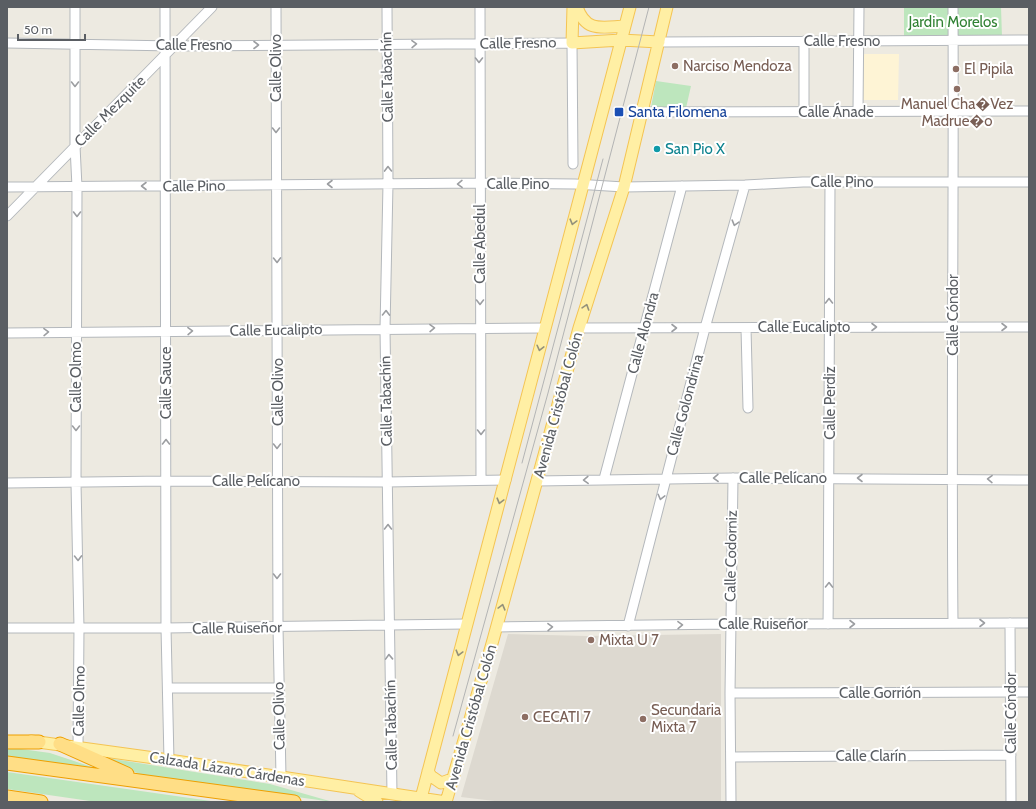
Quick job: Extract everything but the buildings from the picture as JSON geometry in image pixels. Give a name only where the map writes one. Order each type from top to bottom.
[{"type":"highway","points":[[7,742],[39,742]]},
{"type":"highway","points":[[60,744],[141,781]]},
{"type":"highway","name":"Calzada Lázaro Cárdenas","points":[[7,762],[294,802]]},
{"type":"highway","points":[[7,797],[41,802]]},
{"type":"main road","points":[[572,43],[573,7]]},
{"type":"main road","points":[[577,7],[582,19],[588,24],[596,27],[624,26]]},
{"type":"main road","name":"Avenida Cristóbal Colón","points":[[421,800],[466,624],[506,480],[630,7]]},
{"type":"main road","name":"Avenida Cristóbal Colón","points":[[446,802],[497,627],[579,328],[624,187],[667,7]]},
{"type":"main road","name":"Calle Fresno","points":[[572,43],[621,40],[659,42]]},
{"type":"main road","name":"Calzada Lázaro Cárdenas","points":[[7,738],[60,744],[392,794],[421,800],[446,802]]},
{"type":"main road","points":[[428,771],[431,776],[441,782],[452,779]]},
{"type":"main road","points":[[353,788],[377,802]]},
{"type":"street","name":"Calle Olmo","points":[[75,7],[77,187],[76,483],[79,628],[78,747]]},
{"type":"street","name":"Calle Sauce","points":[[165,7],[168,49],[166,186],[166,628],[169,760]]},
{"type":"street","name":"Calle Mezquite","points":[[7,216],[168,49],[212,7]]},
{"type":"street","name":"Calle Olivo","points":[[276,7],[278,688],[281,777]]},
{"type":"street","name":"Calle Tabachín","points":[[387,7],[388,184],[385,329],[392,794]]},
{"type":"street","name":"Calle Abedul","points":[[480,7],[481,480]]},
{"type":"street","points":[[858,7],[858,111]]},
{"type":"street","name":"Calle Cóndor","points":[[953,7],[953,623]]},
{"type":"street","name":"Calle Fresno","points":[[659,42],[1029,40]]},
{"type":"street","points":[[804,41],[804,112]]},
{"type":"street","name":"Calle Fresno","points":[[7,44],[168,49],[276,45],[572,43]]},
{"type":"street","points":[[572,43],[572,164]]},
{"type":"street","name":"Calle Ánade","points":[[643,112],[1029,111]]},
{"type":"street","name":"Calle Pino","points":[[7,187],[480,183],[583,184],[624,187],[830,182],[1029,182]]},
{"type":"street","name":"Calle Perdiz","points":[[828,624],[830,478],[830,182]]},
{"type":"street","name":"Calle Golondrina","points":[[628,626],[705,328],[745,185]]},
{"type":"street","name":"Calle Alondra","points":[[604,479],[682,186]]},
{"type":"street","name":"Calle Eucalipto","points":[[7,333],[480,327],[545,328]]},
{"type":"street","name":"Calle Eucalipto","points":[[579,328],[1029,327]]},
{"type":"street","points":[[746,328],[748,408]]},
{"type":"street","name":"Calle Pelícano","points":[[537,482],[666,478],[952,478],[1029,480]]},
{"type":"street","name":"Calle Codorniz","points":[[731,802],[730,624],[733,478]]},
{"type":"street","name":"Calle Pelícano","points":[[7,483],[166,481],[387,482],[506,480]]},
{"type":"street","name":"Calle Cóndor","points":[[1010,623],[1011,802]]},
{"type":"street","name":"Calle Ruiseñor","points":[[497,627],[730,624],[1029,623]]},
{"type":"street","name":"Calle Ruiseñor","points":[[7,628],[166,628],[466,624]]},
{"type":"street","points":[[168,688],[278,688]]},
{"type":"street","name":"Calle Gorrión","points":[[730,693],[1029,692]]},
{"type":"street","name":"Calle Clarín","points":[[731,757],[1011,755]]},
{"type":"shaded area","points":[[860,54],[899,54],[898,100],[859,100]]},
{"type":"shaded area","name":"Secundaria Mixta 7","points":[[508,634],[586,636],[721,634],[721,802],[503,802],[461,797]]},
{"type":"green space","name":"Jardin Morelos","points":[[904,7],[1001,7],[1002,37],[904,38]]},
{"type":"green space","points":[[656,81],[691,86],[686,108],[651,107]]},
{"type":"green space","points":[[7,747],[50,753],[110,773],[7,759]]},
{"type":"green space","points":[[107,758],[270,784],[333,802],[141,775]]},
{"type":"green space","points":[[7,772],[218,802],[97,802],[7,789]]},
{"type":"tram line","points":[[453,736],[548,393],[649,7]]},
{"type":"tram line","points":[[522,463],[603,159]]},
{"type":"place","name":"Narciso Mendoza","points":[[675,66]]},
{"type":"place","name":"El Pipila","points":[[956,69]]},
{"type":"place","name":"Manuel Cha�Vez Madrue�o","points":[[957,89]]},
{"type":"place","name":"Santa Filomena","points":[[619,112]]},
{"type":"place","name":"San Pio X","points":[[657,149]]},
{"type":"place","name":"Mixta U 7","points":[[591,640]]},
{"type":"place","name":"CECATI 7","points":[[525,717]]},
{"type":"place","name":"Secundaria Mixta 7","points":[[643,719]]}]
